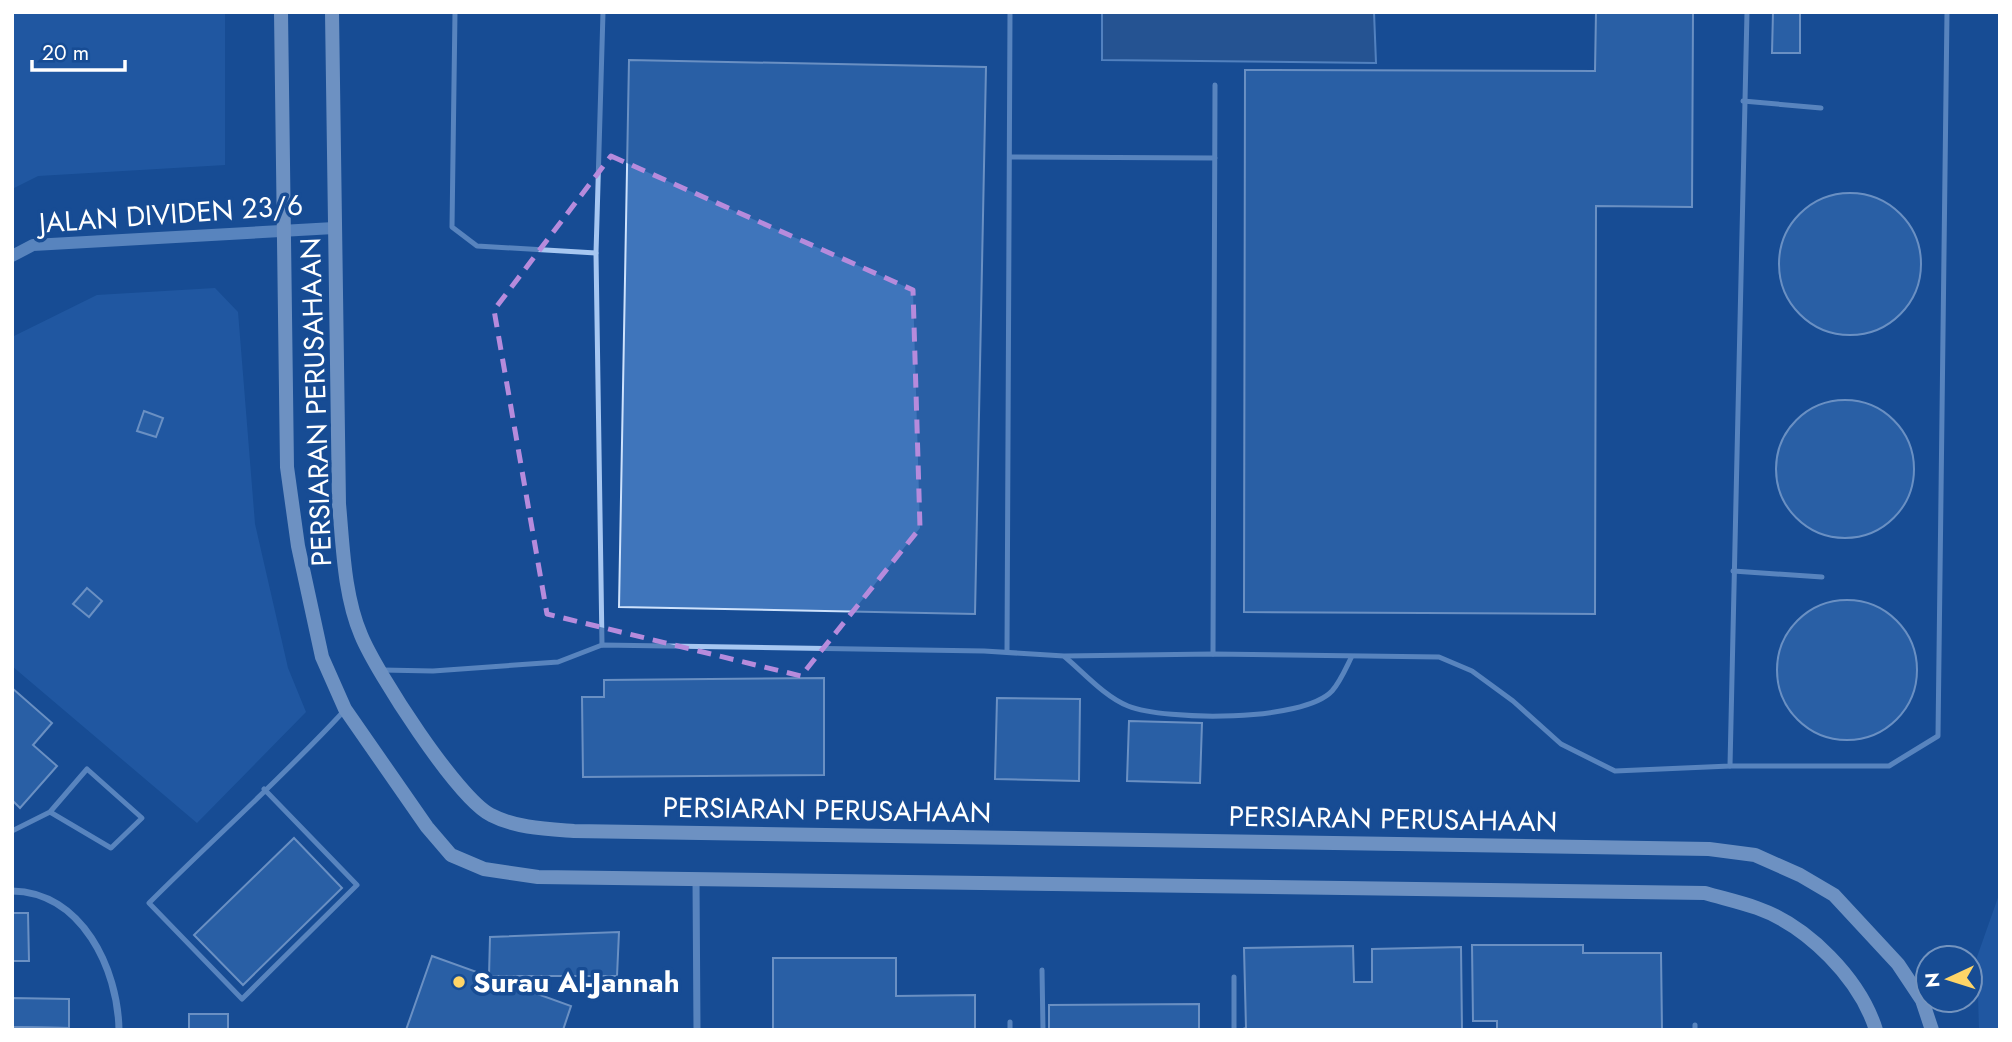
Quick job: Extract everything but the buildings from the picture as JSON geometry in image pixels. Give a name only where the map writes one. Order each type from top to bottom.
[{"type":"main road","name":"PERSIARAN PERUSAHAAN","points":[[281,12],[287,467],[298,545],[322,657],[345,709],[427,827],[451,855],[484,869],[538,877],[1705,893],[1759,909],[1805,935],[1844,974],[1871,1015],[1876,1030]]},
{"type":"main road","name":"PERSIARAN PERUSAHAAN","points":[[332,12],[338,504],[346,579],[360,634],[379,670],[454,782],[489,815],[535,828],[1709,849],[1755,855],[1800,875],[1834,895],[1898,964],[1922,1000],[1932,1030]]},
{"type":"street","name":"JALAN DIVIDEN 23/6","points":[[12,256],[33,245],[334,228]]},
{"type":"street","points":[[696,879],[697,1030]]},
{"type":"street","points":[[12,891],[53,901],[83,926],[108,966],[119,1009],[119,1030]]},
{"type":"lane","points":[[454,12],[452,227],[477,246],[596,253]]},
{"type":"lane","points":[[602,645],[596,253],[603,12]]},
{"type":"lane","points":[[1007,652],[1010,12]]},
{"type":"lane","points":[[1730,766],[1747,12]]},
{"type":"lane","points":[[379,670],[433,671],[558,662],[602,645],[1007,652],[1064,656],[1213,654],[1351,658],[1440,657],[1472,671],[1513,701],[1561,744],[1615,771],[1730,766],[1889,766],[1938,736],[1947,12]]},
{"type":"lane","points":[[1213,654],[1215,85]]},
{"type":"lane","points":[[1743,101],[1821,108]]},
{"type":"lane","points":[[1010,157],[1215,158]]},
{"type":"lane","points":[[1733,571],[1822,577]]},
{"type":"lane","points":[[1064,656],[1125,705],[1153,715],[1265,714],[1297,708],[1332,692],[1351,658]]},
{"type":"lane","points":[[264,789],[358,885],[242,999],[149,903],[264,789],[345,709]]},
{"type":"lane","points":[[12,831],[50,812],[88,769],[142,818],[111,848],[50,812]]},
{"type":"lane","points":[[1042,970],[1043,1030]]},
{"type":"lane","points":[[1234,977],[1234,1030]]},
{"type":"lane","points":[[1010,1022],[1010,1030]]},
{"type":"highlighted area","points":[[611,156],[913,290],[920,528],[801,676],[547,614],[494,310]]},
{"type":"shaded area","points":[[12,12],[225,12],[225,165],[38,176],[12,189]]},
{"type":"shaded area","points":[[1102,12],[1374,12],[1376,63],[1102,60]]},
{"type":"shaded area","points":[[215,288],[238,312],[255,524],[288,668],[306,712],[197,823],[12,666],[12,337],[97,295]]},
{"type":"shaded area","points":[[2000,892],[2000,1030],[1979,1030],[1979,1014],[1984,1014],[1984,944],[1982,944]]},
{"type":"place","name":"Surau Al-Jannah","points":[[459,982]]}]
